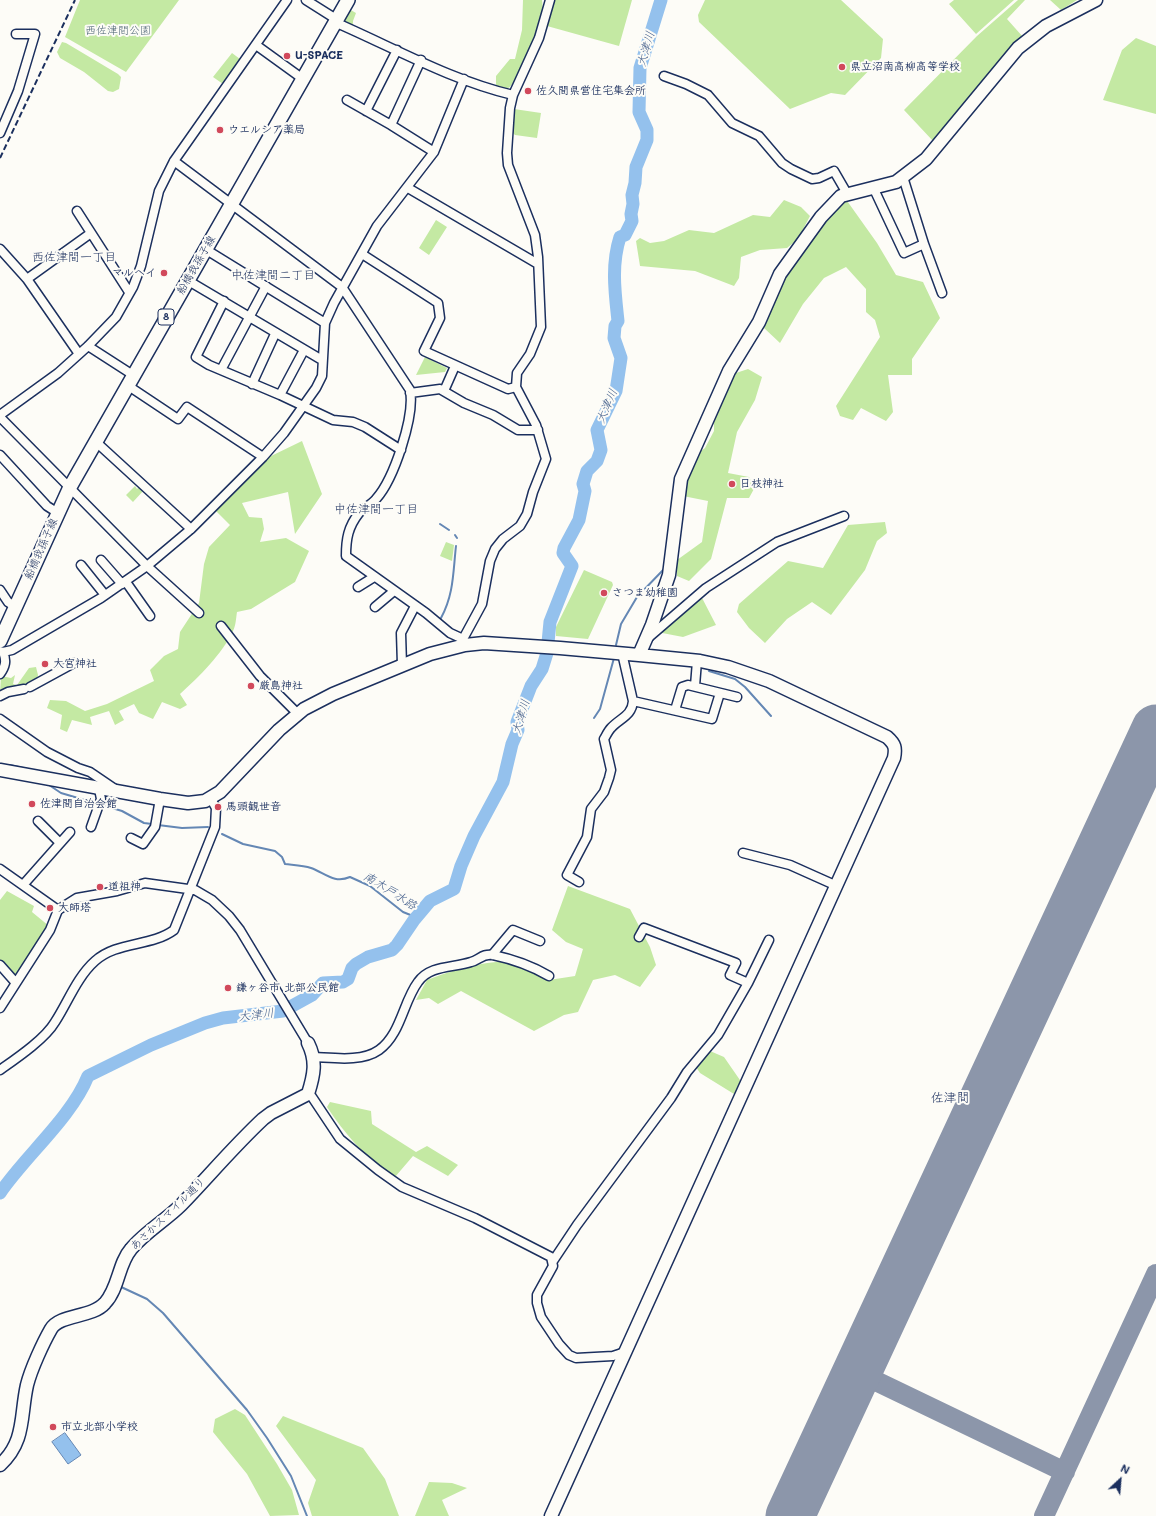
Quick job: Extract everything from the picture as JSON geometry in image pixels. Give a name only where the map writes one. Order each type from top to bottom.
[{"type":"main road","name":"船橋我孫子線","points":[[1,645],[16,607],[70,487],[348,0]]},
{"type":"street","points":[[199,613],[147,566],[0,416],[58,373],[88,346],[116,317],[141,266],[159,191],[174,161],[287,0]]},
{"type":"street","points":[[306,0],[336,20],[339,24],[464,79],[492,90],[513,95]]},
{"type":"street","points":[[464,642],[482,604],[490,561],[495,549],[503,539],[520,526],[527,514],[533,492],[545,465],[546,459],[538,430],[516,387],[518,373],[530,354],[541,327],[535,235],[508,165],[507,137],[513,95],[539,38],[550,0]]},
{"type":"street","points":[[638,655],[652,625],[669,575],[678,492],[681,479],[729,371],[759,322],[780,274],[820,217],[845,194],[896,182],[903,177],[926,159],[1018,48],[1046,26],[1092,1]]},
{"type":"street","points":[[0,133],[18,91],[35,34],[16,34]]},
{"type":"street","points":[[256,45],[303,79]]},
{"type":"street","points":[[366,111],[397,50]]},
{"type":"street","points":[[392,125],[421,60]]},
{"type":"street","points":[[664,76],[686,84],[708,95],[732,123],[759,136],[782,163],[791,169],[812,179],[819,178],[834,171],[845,190],[845,194]]},
{"type":"street","points":[[0,674],[5,665],[6,658],[1,645],[18,646],[105,595],[147,566],[191,529],[263,457],[284,433],[302,405],[316,388],[322,376],[325,323],[342,287],[377,226],[408,188],[434,152],[464,79]]},
{"type":"street","points":[[347,100],[392,125],[434,152]]},
{"type":"street","points":[[174,161],[342,287],[372,331],[410,393],[411,398],[402,450],[387,482],[376,499],[359,513],[346,538],[342,557],[374,577],[464,642]]},
{"type":"street","points":[[903,177],[924,244],[942,293]]},
{"type":"street","points":[[873,187],[904,252],[924,244]]},
{"type":"street","points":[[408,188],[538,264]]},
{"type":"street","points":[[77,211],[129,292]]},
{"type":"street","points":[[28,279],[91,234]]},
{"type":"street","points":[[0,249],[28,279],[79,354]]},
{"type":"street","points":[[205,249],[325,323]]},
{"type":"street","points":[[362,254],[438,303],[440,318],[424,351],[508,389],[516,387]]},
{"type":"street","points":[[188,280],[275,334],[322,360]]},
{"type":"street","points":[[221,370],[248,316],[266,286]]},
{"type":"street","points":[[224,301],[196,357],[221,370],[280,395],[333,420],[345,421],[365,426],[402,450]]},
{"type":"street","points":[[252,384],[275,334]]},
{"type":"street","points":[[88,346],[178,419],[187,407],[263,457]]},
{"type":"street","points":[[280,395],[304,350]]},
{"type":"street","points":[[444,391],[455,366]]},
{"type":"street","points":[[410,393],[440,389],[464,403],[493,415],[518,430],[538,430]]},
{"type":"street","points":[[95,441],[191,529]]},
{"type":"street","points":[[0,455],[47,506],[58,513]]},
{"type":"street","points":[[643,643],[706,588],[777,542],[844,516]]},
{"type":"street","points":[[101,560],[124,583],[150,616]]},
{"type":"street","points":[[81,565],[105,595]]},
{"type":"street","points":[[358,587],[374,577]]},
{"type":"street","points":[[0,590],[8,602],[16,607]]},
{"type":"street","points":[[375,607],[394,591]]},
{"type":"street","points":[[402,665],[401,633],[415,606]]},
{"type":"street","points":[[221,626],[260,676],[297,714]]},
{"type":"street","points":[[0,770],[122,793],[188,803],[211,799],[220,792],[297,714],[333,694],[402,665],[464,642],[622,653],[697,661],[728,667],[769,681],[880,734],[894,743],[896,749],[894,758],[551,1516]]},
{"type":"street","points":[[579,882],[567,875],[587,837],[592,809],[604,792],[609,778],[611,770],[604,740],[610,729],[629,715],[633,707],[622,653]]},
{"type":"street","points":[[695,686],[697,661]]},
{"type":"street","points":[[0,696],[8,692],[27,688],[74,663]]},
{"type":"street","points":[[675,710],[682,687],[688,685],[737,697]]},
{"type":"street","points":[[633,701],[712,719],[720,693]]},
{"type":"street","points":[[0,719],[47,752],[78,768],[90,772],[122,793]]},
{"type":"street","points":[[91,827],[99,804],[99,788]]},
{"type":"street","points":[[131,838],[143,844],[155,824],[160,799]]},
{"type":"street","points":[[0,1070],[52,1027],[82,975],[95,961],[104,954],[160,938],[174,930],[214,830],[216,808],[211,799]]},
{"type":"street","points":[[38,821],[60,843]]},
{"type":"street","points":[[23,885],[70,832]]},
{"type":"street","points":[[743,853],[790,865],[837,886]]},
{"type":"street","points":[[0,869],[58,910]]},
{"type":"street","points":[[0,1008],[50,930],[58,910],[77,898],[117,891],[145,883],[195,890],[212,900],[229,916],[240,930],[308,1043],[314,1057],[314,1066],[308,1094],[312,1097],[340,1139],[402,1187],[475,1218],[551,1257],[553,1261]]},
{"type":"street","points":[[639,937],[644,928],[736,963],[730,975],[748,983]]},
{"type":"street","points":[[492,955],[513,930],[540,941]]},
{"type":"street","points":[[625,1352],[612,1356],[576,1358],[569,1355],[559,1344],[541,1317],[536,1303],[537,1295],[550,1273],[553,1261],[577,1225],[671,1098],[687,1072],[718,1035],[748,983],[769,940]]},
{"type":"street","points":[[314,1057],[364,1056],[378,1051],[388,1042],[417,982],[425,974],[453,964],[471,962],[481,956],[492,955],[534,967],[549,976]]},
{"type":"street","points":[[0,965],[16,983]]},
{"type":"street","name":"あさかスマイル通り","points":[[0,1465],[10,1456],[16,1444],[23,1423],[29,1378],[55,1325],[88,1313],[104,1305],[113,1289],[130,1249],[181,1205],[271,1112],[308,1094]]},
{"type":"green space","name":"西佐津間公園","points":[[80,0],[179,0],[126,72],[65,37]]},
{"type":"green space","points":[[523,0],[542,0],[543,10],[540,16],[538,32],[533,42],[531,56],[524,64],[513,83],[506,90],[496,86],[496,76],[510,59],[515,59],[522,30]]},
{"type":"green space","points":[[554,0],[632,0],[619,46],[547,26]]},
{"type":"green space","points":[[705,0],[841,0],[883,39],[881,58],[845,95],[831,93],[790,109],[699,22],[698,15]]},
{"type":"green space","points":[[954,0],[1014,0],[976,34],[949,4]]},
{"type":"green space","points":[[1018,0],[1025,0],[1007,19],[1023,37],[933,141],[904,110],[977,36]]},
{"type":"green space","points":[[1050,0],[1077,0],[1061,10]]},
{"type":"green space","points":[[349,9],[356,13],[353,21],[353,27],[343,19]]},
{"type":"green space","points":[[1136,38],[1156,46],[1156,114],[1103,100],[1122,50]]},
{"type":"green space","points":[[62,42],[118,74],[121,77],[119,89],[113,92],[108,91],[84,72],[60,58],[57,52]]},
{"type":"green space","points":[[232,53],[240,59],[223,84],[213,77]]},
{"type":"green space","points":[[514,109],[541,113],[537,138],[515,135],[512,132]]},
{"type":"green space","points":[[845,198],[877,243],[896,275],[923,282],[940,318],[912,359],[912,375],[888,375],[893,412],[886,421],[861,408],[853,420],[840,416],[836,406],[880,337],[875,320],[866,312],[866,289],[846,267],[824,278],[803,304],[780,343],[764,328],[785,274]]},
{"type":"green space","points":[[784,200],[801,207],[810,216],[798,239],[787,248],[760,250],[741,257],[739,278],[734,286],[695,271],[640,266],[636,241],[640,238],[650,243],[664,241],[689,230],[714,233],[753,215],[770,217]]},
{"type":"green space","points":[[436,220],[447,227],[429,255],[419,248]]},
{"type":"green space","points":[[425,357],[447,368],[445,372],[416,375]]},
{"type":"green space","points":[[748,369],[762,377],[755,400],[737,432],[728,473],[749,477],[755,487],[749,498],[727,498],[711,559],[689,581],[677,576],[677,560],[702,542],[708,501],[683,496],[688,469],[697,454],[705,448],[714,431],[714,418],[733,374]]},
{"type":"green space","points":[[302,441],[322,494],[295,534],[288,492],[242,503],[249,517],[262,518],[264,529],[260,542],[286,538],[309,551],[295,582],[251,609],[237,612],[234,629],[223,648],[202,673],[180,694],[187,705],[180,709],[162,702],[153,719],[139,713],[134,704],[119,711],[124,720],[115,725],[109,711],[90,717],[92,725],[72,720],[67,732],[60,729],[62,715],[47,708],[50,700],[66,701],[85,711],[107,704],[154,681],[150,670],[164,656],[178,649],[180,632],[199,603],[204,564],[209,547],[230,525],[216,511],[267,458]]},
{"type":"green space","points":[[135,486],[137,489],[140,486],[144,490],[133,502],[126,495]]},
{"type":"green space","points":[[885,522],[887,533],[877,541],[865,570],[831,615],[812,602],[787,619],[765,643],[749,628],[737,612],[739,604],[788,561],[823,568],[848,525]]},
{"type":"green space","points":[[446,542],[454,545],[452,561],[440,556]]},
{"type":"green space","points":[[584,570],[612,582],[613,585],[588,639],[556,636],[556,627]]},
{"type":"green space","points":[[700,594],[716,625],[683,637],[657,632]]},
{"type":"green space","points":[[36,667],[38,675],[37,680],[28,686],[0,693],[1,676],[11,678],[15,675],[13,684],[17,685],[29,668]]},
{"type":"green space","points":[[568,886],[630,909],[650,947],[656,965],[640,987],[615,975],[593,980],[578,1012],[564,1015],[534,1031],[461,991],[438,1004],[429,998],[416,1000],[427,980],[443,974],[487,963],[509,963],[531,970],[549,980],[575,976],[583,949],[566,942],[552,930]]},
{"type":"green space","points":[[7,891],[34,906],[32,912],[49,926],[15,978],[0,962],[0,900]]},
{"type":"green space","points":[[710,1051],[724,1057],[742,1083],[734,1094],[700,1073],[696,1067]]},
{"type":"green space","points":[[330,1102],[371,1111],[372,1124],[416,1152],[427,1146],[458,1165],[448,1176],[413,1156],[395,1177],[375,1163],[341,1127],[327,1107]]},
{"type":"green space","points":[[235,1409],[245,1415],[277,1464],[292,1490],[299,1515],[270,1516],[247,1474],[213,1432],[215,1419]]},
{"type":"green space","points":[[283,1416],[363,1448],[385,1479],[399,1516],[312,1516],[308,1503],[316,1480],[276,1426]]},
{"type":"green space","points":[[429,1482],[452,1483],[467,1488],[442,1500],[449,1516],[415,1516]]},
{"type":"water","points":[[65,1433],[81,1455],[68,1464],[52,1442]]},
{"type":"waterway","name":"大津川","points":[[0,1193],[71,1107],[88,1076],[151,1045],[205,1023],[223,1018],[283,1011],[312,995],[323,983],[343,982],[348,979],[352,968],[356,964],[368,957],[392,950],[430,901],[454,889],[461,866],[474,836],[503,782],[512,744],[518,730],[517,722],[531,686],[542,669],[547,653],[550,622],[572,566],[563,553],[564,548],[579,520],[585,491],[583,484],[587,471],[597,461],[601,450],[597,430],[616,391],[621,358],[614,338],[615,326],[618,321],[614,279],[615,258],[620,237],[625,235],[632,221],[632,195],[635,183],[636,167],[647,140],[647,130],[639,112],[640,68],[661,0]]},
{"type":"waterway","points":[[673,498],[675,480]]},
{"type":"waterway","points":[[440,524],[449,530]]},
{"type":"waterway","points":[[441,618],[451,592],[456,546]]},
{"type":"waterway","points":[[616,645],[621,624],[637,597],[665,568]]},
{"type":"waterway","points":[[594,718],[600,709],[614,658]]},
{"type":"waterway","points":[[709,671],[735,679],[745,687],[771,716]]},
{"type":"waterway","name":"南木戸水路","points":[[10,765],[32,770]]},
{"type":"waterway","name":"南木戸水路","points":[[49,785],[61,793],[95,803]]},
{"type":"waterway","name":"南木戸水路","points":[[102,805],[122,811],[144,823],[152,824]]},
{"type":"waterway","name":"南木戸水路","points":[[158,825],[182,828],[208,827]]},
{"type":"waterway","name":"南木戸水路","points":[[222,834],[243,844],[275,851],[282,857],[285,864],[308,867],[334,879],[344,879],[350,877],[370,886],[403,912],[418,918]]},
{"type":"waterway","points":[[119,1286],[147,1299],[163,1313],[247,1410],[291,1476],[307,1516]]},
{"type":"taxiway","points":[[1044,1516],[1156,1274]]},
{"type":"taxiway","points":[[857,1372],[1065,1472]]},
{"type":"runway","points":[[790,1516],[1156,729]]},
{"type":"railway","points":[[0,158],[75,0]]},
{"type":"place","name":"U-SPACE","points":[[287,56]]},
{"type":"place","name":"県立沼南高柳高等学校","points":[[842,67]]},
{"type":"place","name":"佐久間県営住宅集会所","points":[[528,91]]},
{"type":"place","name":"ウエルシア薬局","points":[[220,130]]},
{"type":"place","name":"マルヘイ","points":[[164,273]]},
{"type":"place","name":"日枝神社","points":[[732,484]]},
{"type":"place","name":"さつま幼稚園","points":[[604,593]]},
{"type":"place","name":"大宮神社","points":[[45,664]]},
{"type":"place","name":"厳島神社","points":[[251,686]]},
{"type":"place","name":"佐津間自治会館","points":[[32,804]]},
{"type":"place","name":"馬頭観世音","points":[[218,807]]},
{"type":"place","name":"道祖神","points":[[100,887]]},
{"type":"place","name":"大師塔","points":[[50,908]]},
{"type":"place","name":"鎌ヶ谷市 北部公民館","points":[[228,988]]},
{"type":"place","name":"市立北部小学校","points":[[53,1427]]},
{"type":"district","name":"西佐津間一丁目","points":[[74,257]]},
{"type":"district","name":"中佐津間二丁目","points":[[273,275]]},
{"type":"district","name":"中佐津間一丁目","points":[[376,509]]},
{"type":"district","name":"佐津間","points":[[950,1098]]}]
